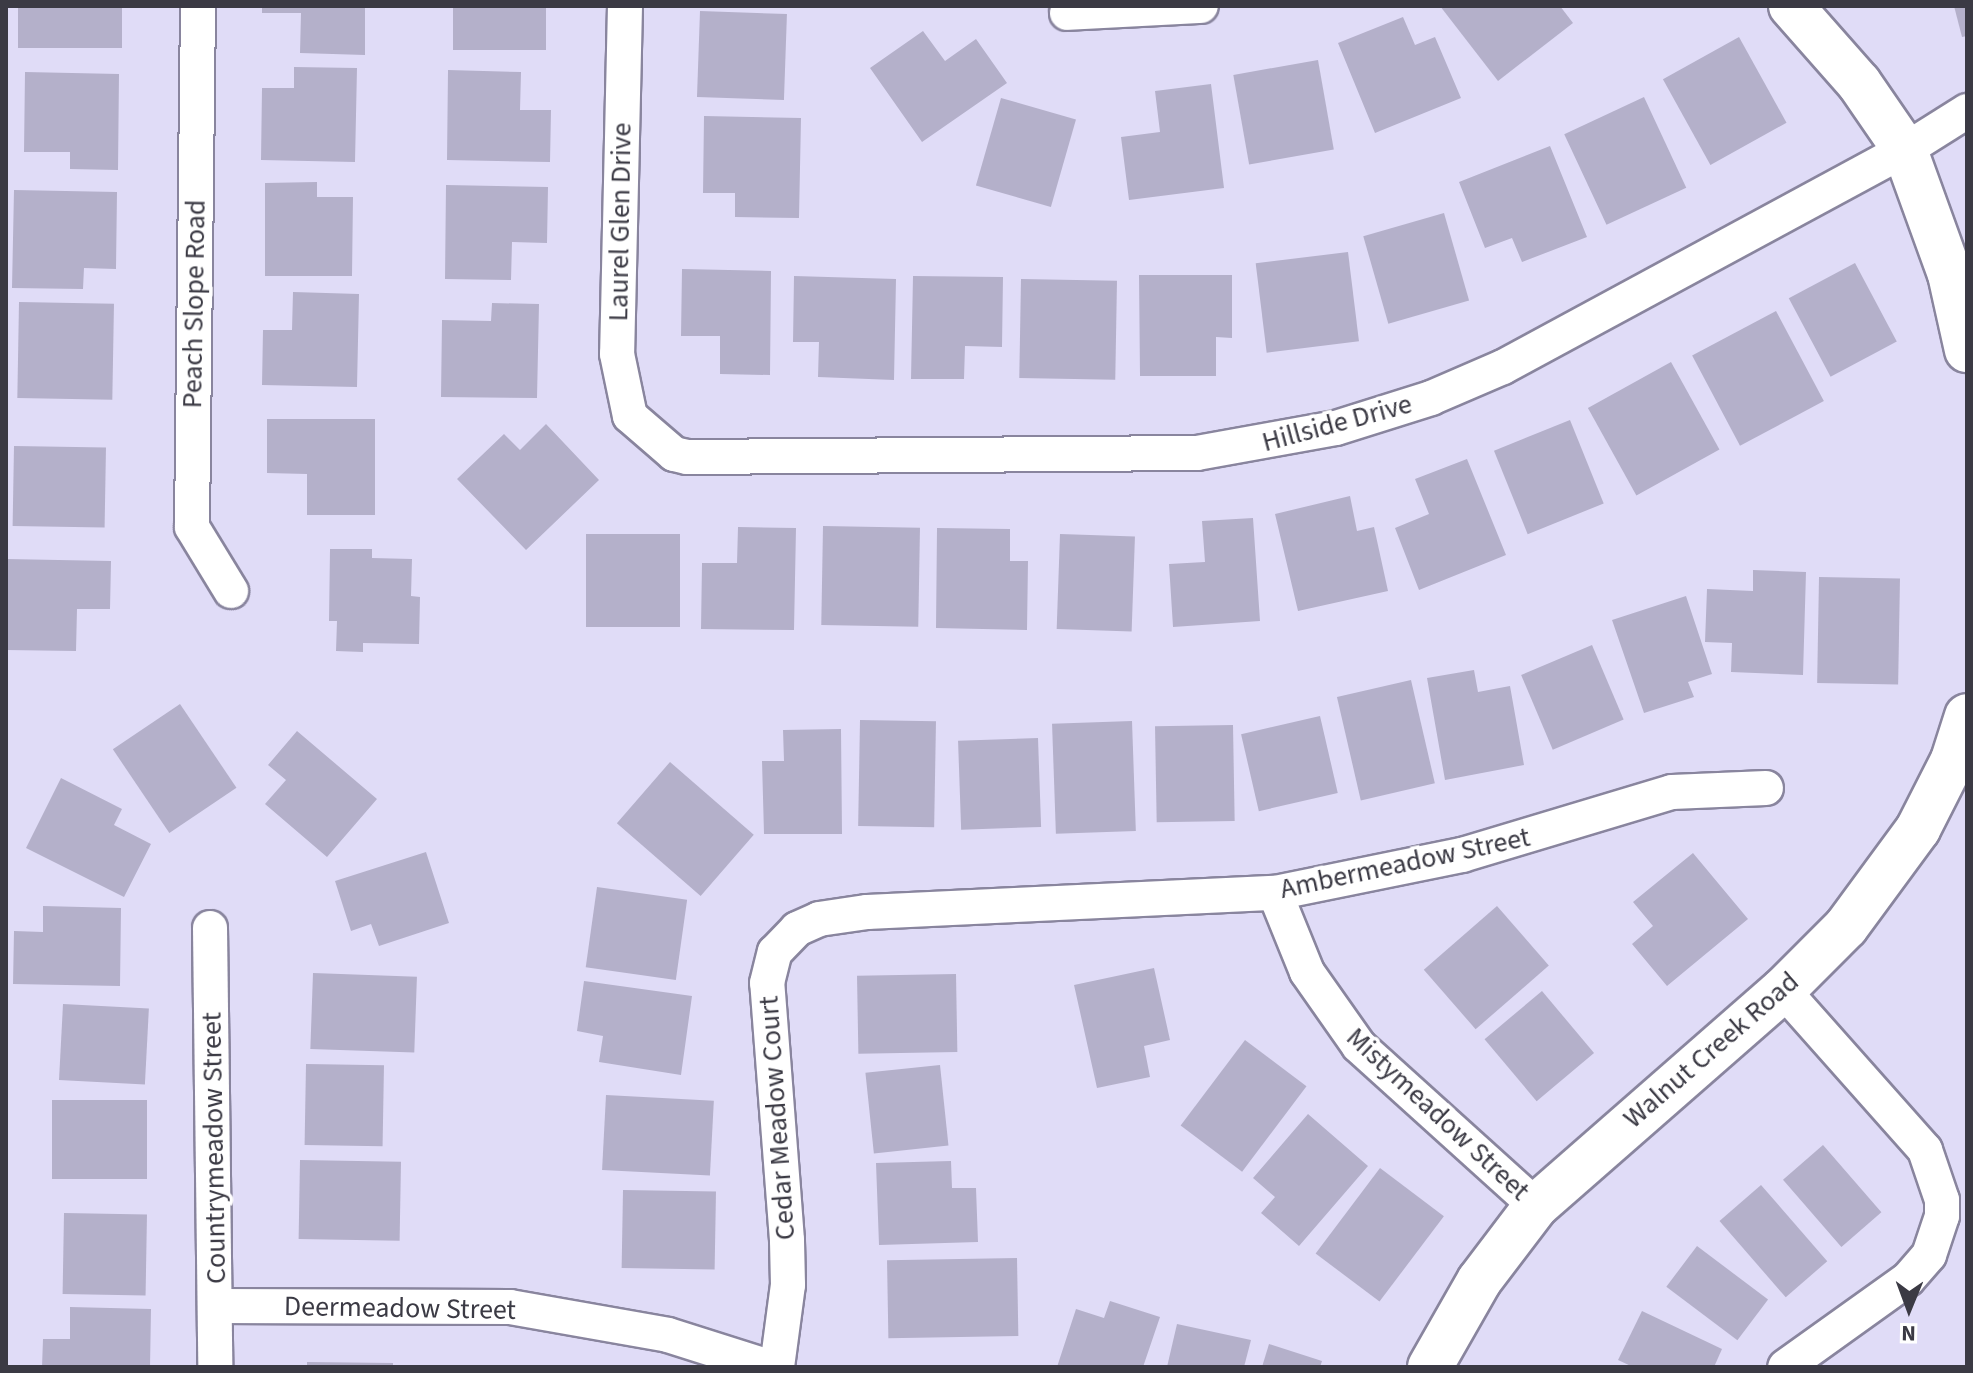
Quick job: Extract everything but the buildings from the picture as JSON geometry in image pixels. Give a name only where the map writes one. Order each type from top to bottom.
[{"type":"street","name":"Peach Slope Road","points":[[198,6],[192,527],[231,591]]},
{"type":"street","name":"Laurel Glen Drive","points":[[625,6],[617,354],[630,416],[643,432]]},
{"type":"street","points":[[1067,13],[1201,6]]},
{"type":"street","points":[[1791,6],[1859,83],[1905,150],[1950,274],[1967,350]]},
{"type":"street","name":"Hillside Drive","points":[[643,432],[674,454],[687,457],[1197,453],[1336,428],[1503,367],[1905,150],[1967,111]]},
{"type":"street","name":"Walnut Creek Road","points":[[1430,1367],[1479,1281],[1536,1206],[1783,990],[1846,927],[1889,872],[1946,773],[1967,716]]},
{"type":"street","name":"Ambermeadow Street","points":[[845,915],[1275,893],[1462,855],[1672,792],[1766,788]]},
{"type":"street","name":"Mistymeadow Street","points":[[1275,893],[1307,972],[1359,1046],[1536,1206]]},
{"type":"street","name":"Cedar Meadow Court","points":[[777,1367],[787,1255],[768,1020],[769,966],[775,952],[797,929],[845,915]]},
{"type":"street","name":"Countrymeadow Street","points":[[210,928],[215,1367]]},
{"type":"street","points":[[1783,990],[1925,1150],[1942,1208],[1929,1255],[1908,1279],[1785,1367]]},
{"type":"street","name":"Deermeadow Street","points":[[216,1306],[510,1307],[668,1335],[769,1367]]}]
